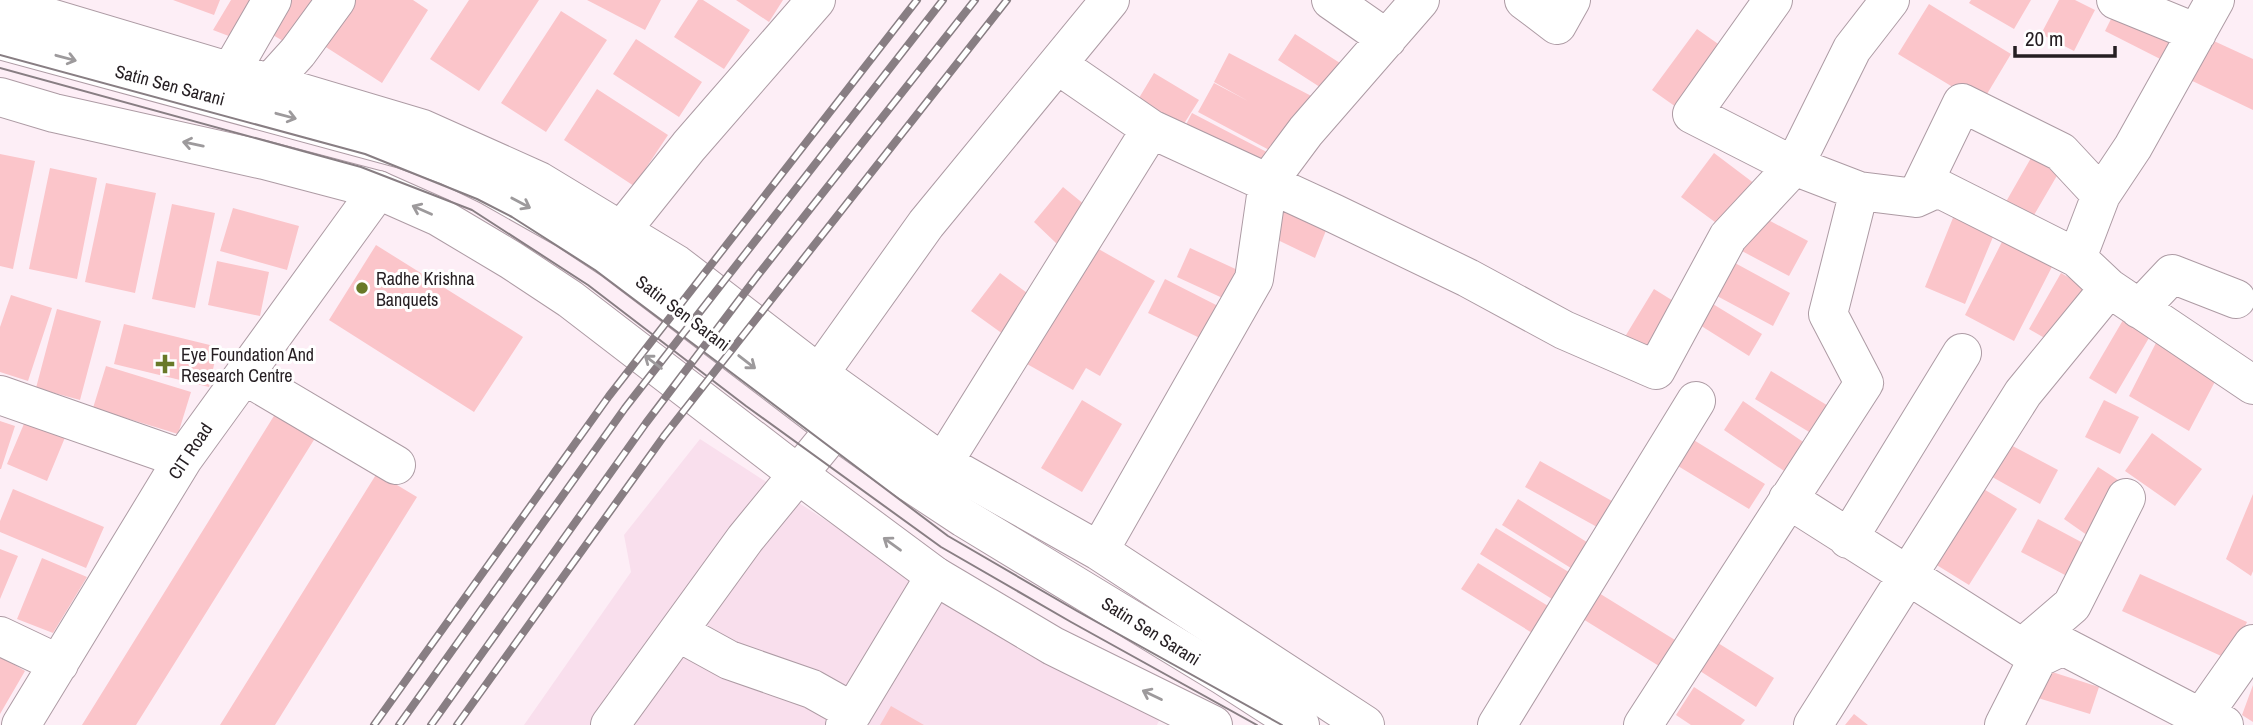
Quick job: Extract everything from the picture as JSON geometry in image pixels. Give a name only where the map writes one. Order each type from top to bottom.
[{"type":"street","points":[[231,71],[272,0]]},
{"type":"street","points":[[270,83],[298,52],[336,0]]},
{"type":"street","points":[[621,231],[689,146],[816,0]]},
{"type":"street","points":[[819,374],[926,225],[1110,0]]},
{"type":"street","points":[[1331,0],[1387,40]]},
{"type":"street","points":[[1100,551],[1254,279],[1268,182],[1306,131],[1420,0]]},
{"type":"street","points":[[1524,0],[1557,25],[1571,0]]},
{"type":"street","points":[[1773,0],[1692,114],[1794,166],[1859,191],[1916,198],[1938,188],[2077,258],[2124,298],[2253,385]]},
{"type":"street","points":[[1058,65],[1151,129],[1468,278],[1564,330],[1656,370],[1728,237],[1794,166],[1852,49],[1889,0]]},
{"type":"street","points":[[2116,0],[2197,33]]},
{"type":"street","points":[[2077,258],[2101,195],[2133,147],[2215,0]]},
{"type":"street","points":[[0,3],[423,130],[539,181],[676,264],[819,374],[943,463],[1100,551],[1365,725]]},
{"type":"street","name":"Satin Sen Sarani","points":[[0,40],[349,133],[447,165],[536,210],[604,254],[835,429],[964,518],[1212,668],[1300,725]]},
{"type":"street","points":[[0,97],[54,113],[264,160],[378,190],[439,217],[541,279],[935,576],[1053,646],[1213,725]]},
{"type":"street","points":[[1916,198],[1962,103],[2061,152],[2101,195]]},
{"type":"street","points":[[943,463],[1151,129]]},
{"type":"street","name":"CIT Road","points":[[22,725],[183,459],[378,190]]},
{"type":"street","points":[[1643,725],[1864,383],[1828,314],[1859,191]]},
{"type":"street","points":[[1813,725],[2023,393],[2124,298],[2172,274],[2236,299]]},
{"type":"street","points":[[1848,539],[1962,353]]},
{"type":"street","points":[[244,375],[396,465]]},
{"type":"street","points":[[0,395],[183,459]]},
{"type":"street","points":[[1497,725],[1696,401]]},
{"type":"street","points":[[610,725],[745,539],[835,429]]},
{"type":"street","points":[[2004,725],[2030,653],[2072,605],[2126,498]]},
{"type":"street","points":[[1787,499],[2030,653],[2063,646],[2207,722],[2253,644]]},
{"type":"street","points":[[678,632],[729,660],[812,689],[849,718],[935,576]]},
{"type":"street","points":[[0,636],[59,664]]},
{"type":"shaded area","points":[[700,439],[921,582],[834,725],[524,725],[631,572],[624,535]]},
{"type":"shaded area","points":[[941,592],[1162,714],[1157,725],[853,725]]},
{"type":"building","points":[[173,0],[220,0],[214,15]]},
{"type":"building","points":[[231,0],[267,0],[247,43],[213,30]]},
{"type":"building","points":[[283,0],[321,0],[292,46],[264,30]]},
{"type":"building","points":[[345,0],[413,0],[428,10],[382,83],[318,42]]},
{"type":"building","points":[[469,0],[539,0],[479,91],[430,59]]},
{"type":"building","points":[[587,0],[661,0],[645,30]]},
{"type":"building","points":[[698,0],[703,0],[750,30],[724,69],[674,37]]},
{"type":"building","points":[[736,0],[783,0],[769,22]]},
{"type":"building","points":[[1971,0],[2031,0],[2014,29],[1969,3]]},
{"type":"building","points":[[2059,0],[2075,0],[2095,10],[2074,51],[2041,34]]},
{"type":"building","points":[[1929,4],[2011,54],[1981,104],[1898,54]]},
{"type":"building","points":[[2117,7],[2186,43],[2174,66],[2105,31]]},
{"type":"building","points":[[561,11],[607,40],[546,132],[501,103]]},
{"type":"building","points":[[1697,29],[1721,46],[1676,107],[1652,90]]},
{"type":"building","points":[[1295,34],[1343,65],[1326,91],[1278,60]]},
{"type":"building","points":[[2203,36],[2253,59],[2253,110],[2184,77]]},
{"type":"building","points":[[636,39],[702,82],[679,117],[613,74]]},
{"type":"building","points":[[1229,53],[1321,101],[1290,161],[1198,112],[1214,83],[1248,101],[1214,82]]},
{"type":"building","points":[[1154,73],[1199,100],[1180,130],[1136,103]]},
{"type":"building","points":[[597,89],[668,135],[634,186],[564,140]]},
{"type":"building","points":[[1192,113],[1284,161],[1269,191],[1177,142]]},
{"type":"building","points":[[2035,151],[2062,167],[2030,222],[2003,207]]},
{"type":"building","points":[[1714,153],[1755,184],[1723,228],[1681,197]]},
{"type":"building","points":[[0,154],[35,161],[13,269],[0,266]]},
{"type":"building","points":[[50,168],[97,178],[77,279],[29,269]]},
{"type":"building","points":[[106,183],[156,193],[135,293],[85,282]]},
{"type":"building","points":[[1063,187],[1107,223],[1078,264],[1034,222]]},
{"type":"building","points":[[1276,196],[1333,213],[1315,258],[1261,232]]},
{"type":"building","points":[[172,204],[215,213],[195,308],[152,299]]},
{"type":"building","points":[[233,208],[299,226],[287,270],[220,251]]},
{"type":"building","points":[[1957,208],[1998,225],[1965,304],[1925,287]]},
{"type":"building","points":[[1759,215],[1808,241],[1789,276],[1740,250]]},
{"type":"building","points":[[2007,232],[2057,257],[2014,341],[1965,315]]},
{"type":"building","points":[[376,245],[523,337],[474,412],[329,320]]},
{"type":"building","points":[[1095,247],[1155,281],[1100,376],[1086,368],[1073,390],[1027,364]]},
{"type":"building","points":[[1190,248],[1242,272],[1229,301],[1177,277]]},
{"type":"building","points":[[217,261],[269,272],[260,316],[208,305]]},
{"type":"building","points":[[1735,263],[1790,293],[1773,326],[1717,296]]},
{"type":"building","points":[[1000,273],[1042,304],[1014,342],[971,311]]},
{"type":"building","points":[[2061,273],[2087,288],[2055,344],[2029,329]]},
{"type":"building","points":[[1165,279],[1222,308],[1206,341],[1148,313]]},
{"type":"building","points":[[1654,289],[1683,307],[1651,358],[1623,340]]},
{"type":"building","points":[[11,295],[52,308],[28,381],[0,372],[0,327]]},
{"type":"building","points":[[1708,301],[1762,334],[1749,356],[1695,322]]},
{"type":"building","points":[[57,309],[101,321],[80,400],[36,388]]},
{"type":"building","points":[[2126,315],[2153,331],[2116,394],[2089,378]]},
{"type":"building","points":[[124,324],[218,347],[209,387],[114,364]]},
{"type":"building","points":[[2161,333],[2220,372],[2189,431],[2129,396]]},
{"type":"building","points":[[106,366],[191,392],[178,434],[93,408]]},
{"type":"building","points":[[1771,371],[1830,407],[1814,435],[1755,399]]},
{"type":"building","points":[[1082,400],[1122,424],[1082,492],[1041,468]]},
{"type":"building","points":[[2104,400],[2139,417],[2120,454],[2085,437]]},
{"type":"building","points":[[1743,401],[1812,448],[1793,477],[1724,430]]},
{"type":"building","points":[[277,411],[317,435],[136,725],[82,725]]},
{"type":"building","points":[[26,419],[66,435],[47,481],[7,464]]},
{"type":"building","points":[[0,421],[15,426],[1,469],[0,469]]},
{"type":"building","points":[[2152,433],[2202,469],[2175,506],[2125,471]]},
{"type":"building","points":[[1684,434],[1765,484],[1749,509],[1668,460]]},
{"type":"building","points":[[2005,442],[2058,470],[2040,504],[1987,474]]},
{"type":"building","points":[[1540,461],[1621,506],[1606,532],[1525,487]]},
{"type":"building","points":[[2098,467],[2129,487],[2094,540],[2064,519]]},
{"type":"building","points":[[377,473],[417,497],[275,725],[220,725]]},
{"type":"building","points":[[1982,488],[2017,509],[1969,585],[1935,564]]},
{"type":"building","points":[[13,489],[104,527],[86,568],[0,532],[0,521]]},
{"type":"building","points":[[2253,494],[2253,571],[2251,576],[2226,559]]},
{"type":"building","points":[[1518,499],[1598,549],[1582,575],[1502,525]]},
{"type":"building","points":[[2038,519],[2083,543],[2065,575],[2021,552]]},
{"type":"building","points":[[1496,528],[1577,577],[1560,604],[1480,554]]},
{"type":"building","points":[[0,549],[18,556],[0,599]]},
{"type":"building","points":[[42,558],[87,577],[53,633],[17,619]]},
{"type":"building","points":[[1478,563],[1558,612],[1542,639],[1461,589]]},
{"type":"building","points":[[2140,574],[2247,622],[2230,660],[2122,611]]},
{"type":"building","points":[[1594,590],[1675,640],[1659,666],[1578,616]]},
{"type":"building","points":[[1718,643],[1774,678],[1756,707],[1700,671]]},
{"type":"building","points":[[0,656],[25,671],[0,714]]},
{"type":"building","points":[[2046,670],[2099,687],[2090,714],[2038,698]]},
{"type":"building","points":[[2253,685],[2253,722],[2242,715]]},
{"type":"building","points":[[1694,687],[1745,720],[1741,725],[1691,725],[1676,715]]},
{"type":"building","points":[[891,706],[924,725],[880,725]]},
{"type":"building","points":[[1854,714],[1868,725],[1845,725]]},
{"type":"tram line","points":[[0,55],[365,154],[477,199],[512,217],[595,270],[948,536],[1282,725]]},
{"type":"tram line","points":[[0,68],[361,167],[472,210],[588,285],[746,406],[941,547],[1257,725]]},
{"type":"railway","points":[[374,725],[609,396],[917,0]]},
{"type":"railway","points":[[399,725],[625,408],[943,0]]},
{"type":"railway","points":[[431,725],[646,423],[758,275],[975,0]]},
{"type":"railway","points":[[457,725],[664,436],[1007,0]]},
{"type":"place","name":"Radhe Krishna Banquets","points":[[362,288]]},
{"type":"place","name":"Eye Foundation And Research Centre","points":[[165,364]]}]
